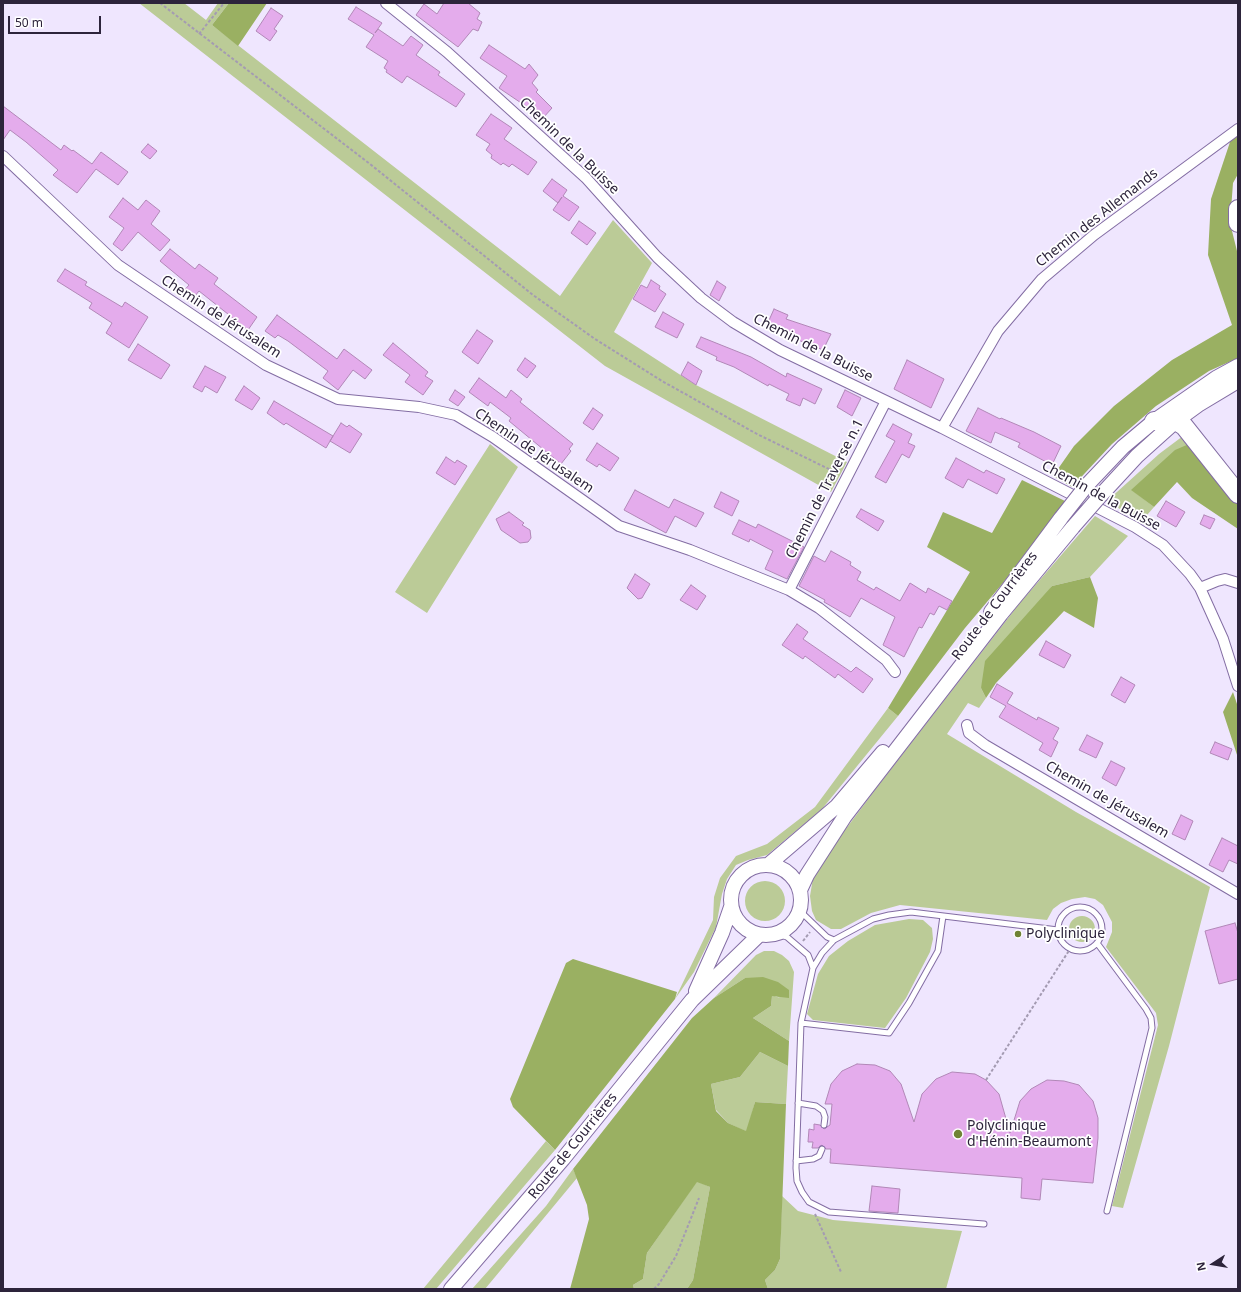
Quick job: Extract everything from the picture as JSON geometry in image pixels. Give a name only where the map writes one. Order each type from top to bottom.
[{"type":"highway","points":[[1238,209],[1238,223]]},
{"type":"highway","points":[[1154,421],[1176,421],[1184,426],[1238,494]]},
{"type":"main road","name":"Route de Courrières","points":[[768,865],[837,806],[870,767],[1087,485],[1123,447],[1154,421],[1210,382],[1238,366]]},
{"type":"main road","name":"Route de Courrières","points":[[800,890],[807,875],[845,816],[1001,614],[1101,494],[1137,456],[1176,421],[1198,405],[1238,381]]},
{"type":"main road","points":[[768,865],[779,867],[788,873],[800,890],[800,911],[795,921],[787,929],[777,934],[759,935],[743,928],[736,919],[731,907],[730,898],[733,887],[738,878],[747,870],[757,866],[768,865]]},
{"type":"main road","name":"Route de Courrières","points":[[692,1000],[722,933],[731,907]]},
{"type":"main road","name":"Route de Courrières","points":[[451,1289],[564,1159],[692,1000],[759,935]]},
{"type":"street","name":"Chemin de la Buisse","points":[[386,3],[447,52],[586,178],[657,257],[701,298],[733,322],[780,350],[942,428],[1148,535],[1163,545],[1178,560],[1200,588],[1223,639],[1238,686]]},
{"type":"street","name":"Chemin des Allemands","points":[[942,428],[998,331],[1042,279],[1094,234],[1238,129]]},
{"type":"street","name":"Chemin de Jérusalem","points":[[3,156],[118,265],[266,365],[338,399],[419,407],[456,415],[493,437],[619,526],[690,550],[789,590],[819,608],[862,641],[886,660],[895,672]]},
{"type":"street","name":"Chemin de Traverse n.1","points":[[789,590],[886,401]]},
{"type":"street","points":[[1200,588],[1225,579],[1238,583]]},
{"type":"street","name":"Chemin de Jérusalem","points":[[967,725],[969,733],[985,745],[1238,894]]},
{"type":"lane","points":[[1073,908],[1087,908],[1093,911],[1101,923],[1102,930],[1097,943],[1092,948],[1085,951],[1070,949],[1060,938],[1058,930],[1062,917],[1073,908]]},
{"type":"lane","points":[[800,911],[827,937],[834,940]]},
{"type":"lane","points":[[984,1224],[829,1212],[809,1202],[802,1192],[797,1181],[796,1161],[801,1023],[813,968],[822,953],[834,940],[873,919],[889,915],[911,912],[1058,930]]},
{"type":"lane","points":[[801,1023],[889,1033],[909,1003],[938,951],[943,916]]},
{"type":"lane","points":[[777,934],[787,937],[808,955],[813,968]]},
{"type":"lane","points":[[1097,943],[1146,1009],[1151,1018],[1152,1028],[1107,1211]]},
{"type":"lane","points":[[798,1103],[816,1106],[823,1111],[825,1116],[824,1125]]},
{"type":"lane","points":[[796,1161],[813,1159],[819,1156],[822,1149]]},
{"type":"path","points":[[160,3],[370,164],[533,295],[596,339],[662,381],[757,434],[847,478]]},
{"type":"path","points":[[199,34],[224,3]]},
{"type":"path","points":[[798,946],[815,926]]},
{"type":"path","points":[[986,1080],[1070,949]]},
{"type":"path","points":[[654,1289],[659,1284],[676,1256],[699,1198]]},
{"type":"path","points":[[809,1202],[841,1272]]},
{"type":"green space","points":[[139,3],[184,3],[206,20],[218,3],[229,3],[212,25],[560,296],[613,220],[652,263],[614,332],[696,385],[847,462],[831,492],[605,366]]},
{"type":"green space","points":[[229,3],[267,3],[238,46],[212,25]]},
{"type":"green space","points":[[1238,133],[1238,174],[1233,183],[1230,223],[1238,255],[1238,358],[1209,371],[1156,406],[1112,444],[1072,487],[1053,476],[1074,446],[1114,406],[1172,360],[1232,325],[1208,255],[1211,199],[1231,139]]},
{"type":"green space","points":[[1183,436],[1189,444],[1132,490],[1154,507],[1141,522],[1107,501],[1159,454]]},
{"type":"green space","points":[[490,444],[518,467],[427,613],[395,592]]},
{"type":"green space","points":[[1189,444],[1238,505],[1238,529],[1192,498],[1177,482],[1154,507],[1131,490],[1175,450]]},
{"type":"green space","points":[[1022,480],[1065,501],[1003,583],[965,628],[898,716],[888,708],[970,572],[927,547],[943,512],[992,533]]},
{"type":"green space","points":[[1095,516],[1128,536],[1090,577],[1052,586],[981,688],[986,698],[979,708],[968,703],[947,734],[1076,812],[1210,887],[1169,1046],[1123,1208],[1112,1206],[1158,1025],[1156,1013],[1106,947],[1112,932],[1112,922],[1103,905],[1095,899],[1085,897],[1072,899],[1061,903],[1053,909],[1047,920],[900,905],[871,913],[841,929],[831,929],[816,920],[812,911],[810,896],[813,878],[821,862],[878,786],[1019,604]]},
{"type":"green space","points":[[1090,577],[1098,598],[1094,628],[1064,611],[996,683],[986,698],[981,688],[985,661],[1052,586]]},
{"type":"green space","points":[[1233,692],[1238,707],[1238,758],[1223,712]]},
{"type":"green space","points":[[888,708],[898,716],[822,809],[767,855],[736,865],[727,879],[722,894],[716,927],[694,972],[675,999],[713,920],[714,897],[720,878],[736,856],[767,844],[815,807]]},
{"type":"green space","points":[[769,881],[776,884],[782,890],[785,901],[784,909],[776,918],[769,921],[761,921],[754,918],[746,909],[745,897],[748,890],[757,882]]},
{"type":"green space","points":[[1082,916],[1092,919],[1095,929],[1092,939],[1082,942],[1072,939],[1069,929],[1072,919]]},
{"type":"green space","points":[[909,919],[923,920],[932,928],[933,939],[930,952],[906,998],[885,1028],[813,1020],[807,1014],[818,974],[829,956],[848,941],[875,925]]},
{"type":"green space","points":[[764,951],[774,951],[782,955],[789,961],[794,972],[789,1041],[753,1018],[771,1006],[772,995],[780,998],[745,978],[714,998],[756,955]]},
{"type":"green space","points":[[573,959],[677,992],[675,999],[555,1150],[513,1107],[510,1099],[566,963]]},
{"type":"green space","points":[[763,977],[778,982],[789,990],[789,998],[772,996],[771,1006],[753,1018],[789,1041],[788,1066],[760,1052],[740,1077],[711,1084],[716,1111],[728,1123],[746,1131],[755,1102],[786,1104],[780,1259],[775,1270],[765,1280],[768,1289],[687,1289],[693,1280],[710,1187],[697,1182],[647,1253],[643,1279],[633,1285],[634,1289],[570,1289],[589,1219],[587,1205],[573,1169],[692,1018],[714,998],[745,978]]},
{"type":"green space","points":[[760,1052],[788,1066],[786,1104],[755,1102],[747,1132],[728,1123],[716,1110],[711,1084],[740,1077]]},
{"type":"green space","points":[[546,1141],[555,1150],[436,1289],[423,1289]]},
{"type":"green space","points":[[573,1169],[577,1178],[485,1289],[472,1289],[546,1206]]},
{"type":"green space","points":[[697,1181],[710,1187],[693,1280],[687,1289],[634,1289],[633,1285],[643,1279],[647,1253]]},
{"type":"green space","points":[[782,1196],[798,1211],[833,1220],[962,1231],[946,1289],[768,1289],[765,1280],[775,1270],[780,1259]]},
{"type":"building","points":[[444,3],[468,3],[480,13],[477,19],[482,22],[478,31],[473,29],[458,47],[416,15],[424,4],[437,14]]},
{"type":"building","points":[[356,7],[382,23],[375,33],[378,29],[403,46],[411,36],[423,45],[416,55],[440,72],[438,75],[465,94],[456,107],[407,76],[402,83],[386,72],[387,70],[384,68],[388,61],[366,47],[374,35],[348,19]]},
{"type":"building","points":[[271,8],[283,16],[274,29],[277,31],[270,41],[256,31]]},
{"type":"building","points":[[489,45],[525,69],[529,64],[538,75],[532,83],[538,90],[536,92],[552,108],[543,118],[535,110],[533,111],[499,88],[507,76],[480,58]]},
{"type":"building","points":[[3,106],[61,150],[64,145],[92,164],[101,152],[128,172],[118,185],[96,169],[77,193],[53,175],[58,170],[10,130],[3,140]]},
{"type":"building","points":[[491,114],[512,128],[504,139],[537,162],[528,175],[512,164],[509,167],[503,163],[501,165],[491,158],[492,155],[486,150],[490,144],[476,135]]},
{"type":"building","points":[[148,144],[157,151],[150,159],[141,152]]},
{"type":"building","points":[[552,179],[567,190],[563,196],[579,207],[569,221],[553,210],[558,203],[543,191]]},
{"type":"building","points":[[123,198],[138,210],[146,200],[160,211],[151,224],[170,240],[160,251],[138,232],[122,251],[113,244],[124,228],[109,217]]},
{"type":"building","points":[[579,221],[596,233],[587,245],[571,233]]},
{"type":"building","points":[[170,249],[195,269],[199,264],[218,278],[214,284],[257,317],[248,330],[199,291],[190,302],[181,294],[189,285],[160,261]]},
{"type":"building","points":[[65,269],[87,282],[85,285],[122,307],[125,302],[148,317],[129,348],[106,333],[112,323],[89,308],[92,303],[57,281]]},
{"type":"building","points":[[651,280],[660,286],[659,289],[666,294],[655,312],[633,299],[641,285],[647,288]]},
{"type":"building","points":[[717,281],[726,287],[719,301],[710,295]]},
{"type":"building","points":[[774,309],[788,315],[786,319],[831,334],[823,350],[766,327]]},
{"type":"building","points":[[663,312],[684,324],[677,338],[655,327]]},
{"type":"building","points":[[277,315],[337,359],[344,349],[372,370],[365,379],[353,370],[338,390],[323,378],[328,371],[288,341],[278,335],[275,338],[265,331]]},
{"type":"building","points":[[477,330],[493,341],[478,364],[462,352]]},
{"type":"building","points":[[701,337],[751,357],[786,377],[787,373],[822,389],[815,404],[803,398],[800,406],[786,400],[789,394],[769,384],[768,386],[734,367],[716,360],[717,357],[696,347]]},
{"type":"building","points":[[393,343],[428,372],[425,376],[433,381],[423,395],[405,382],[410,375],[383,355]]},
{"type":"building","points":[[138,344],[170,365],[161,379],[128,360]]},
{"type":"building","points":[[525,358],[536,366],[527,378],[517,370]]},
{"type":"building","points":[[907,360],[944,379],[931,408],[894,389]]},
{"type":"building","points":[[688,362],[702,371],[696,385],[681,375]]},
{"type":"building","points":[[205,366],[226,377],[217,393],[205,386],[202,392],[193,387]]},
{"type":"building","points":[[479,378],[506,398],[511,390],[522,399],[520,402],[573,444],[569,449],[571,451],[561,464],[509,421],[511,418],[490,402],[488,406],[469,392]]},
{"type":"building","points":[[244,386],[260,398],[252,410],[235,400]]},
{"type":"building","points":[[455,390],[465,397],[458,406],[449,400]]},
{"type":"building","points":[[845,390],[861,398],[852,416],[837,407]]},
{"type":"building","points":[[274,401],[333,436],[326,448],[286,423],[284,425],[267,413]]},
{"type":"building","points":[[593,408],[603,415],[593,430],[583,423]]},
{"type":"building","points":[[978,408],[1000,419],[1001,418],[1034,432],[1061,446],[1052,465],[1018,447],[1020,443],[995,432],[991,443],[966,431]]},
{"type":"building","points":[[341,423],[347,427],[349,425],[362,434],[350,453],[330,441]]},
{"type":"building","points":[[893,424],[912,434],[908,443],[915,446],[909,458],[902,454],[886,483],[875,477],[895,441],[886,436]]},
{"type":"building","points":[[597,443],[619,458],[610,471],[599,464],[597,467],[586,460]]},
{"type":"building","points":[[446,457],[455,463],[457,460],[467,466],[455,485],[436,473]]},
{"type":"building","points":[[956,458],[984,473],[986,470],[1005,479],[997,494],[968,479],[963,488],[945,478]]},
{"type":"building","points":[[635,490],[669,508],[674,499],[704,513],[696,527],[675,516],[666,533],[624,510]]},
{"type":"building","points":[[721,492],[739,501],[732,516],[714,507]]},
{"type":"building","points":[[1166,501],[1185,512],[1176,527],[1157,516]]},
{"type":"building","points":[[861,509],[884,521],[878,531],[856,517]]},
{"type":"building","points":[[509,512],[524,523],[522,525],[530,530],[531,538],[528,542],[520,543],[501,530],[496,519]]},
{"type":"building","points":[[1204,515],[1215,519],[1210,529],[1200,524]]},
{"type":"building","points":[[739,520],[756,528],[758,524],[804,547],[787,579],[765,569],[773,551],[750,539],[749,542],[732,534]]},
{"type":"building","points":[[831,551],[851,562],[850,565],[861,572],[857,580],[874,590],[876,587],[900,601],[910,583],[926,593],[928,588],[952,601],[947,610],[939,606],[934,615],[930,613],[922,628],[919,627],[904,657],[883,645],[895,617],[861,598],[850,617],[824,602],[825,600],[799,586],[814,556],[825,562]]},
{"type":"building","points":[[635,574],[650,584],[642,598],[638,599],[627,588]]},
{"type":"building","points":[[691,585],[706,596],[697,610],[680,600]]},
{"type":"building","points":[[797,624],[808,632],[803,639],[851,672],[856,667],[873,679],[863,693],[838,674],[835,678],[805,656],[803,659],[782,645]]},
{"type":"building","points":[[1046,641],[1071,655],[1064,668],[1039,655]]},
{"type":"building","points":[[1121,677],[1135,685],[1125,703],[1111,695]]},
{"type":"building","points":[[997,684],[1013,693],[1007,703],[1037,720],[1038,717],[1059,728],[1053,739],[1058,742],[1051,757],[1039,750],[1043,743],[999,717],[1006,706],[990,697]]},
{"type":"building","points":[[1087,735],[1103,743],[1096,758],[1079,750]]},
{"type":"building","points":[[1215,742],[1232,749],[1228,760],[1210,753]]},
{"type":"building","points":[[1111,761],[1125,768],[1116,786],[1102,778]]},
{"type":"building","points":[[1181,815],[1193,821],[1185,840],[1172,834]]},
{"type":"building","points":[[1222,838],[1238,846],[1238,864],[1229,860],[1223,872],[1209,865]]},
{"type":"building","points":[[1235,923],[1238,933],[1238,979],[1219,984],[1205,931]]},
{"type":"building","name":"Polyclinique d'Hénin-Beaumont","points":[[857,1064],[875,1065],[890,1071],[901,1084],[914,1122],[922,1094],[936,1079],[952,1072],[975,1074],[986,1080],[999,1094],[1010,1133],[1020,1101],[1031,1089],[1047,1080],[1064,1081],[1079,1085],[1093,1101],[1098,1118],[1098,1138],[1093,1183],[1042,1179],[1040,1200],[1021,1198],[1022,1178],[830,1163],[831,1149],[826,1149],[822,1145],[818,1148],[812,1148],[813,1142],[808,1142],[809,1129],[814,1130],[814,1124],[820,1125],[824,1129],[830,1125],[832,1104],[825,1104],[831,1084],[842,1071]]},
{"type":"building","points":[[872,1186],[900,1189],[898,1213],[869,1211]]},
{"type":"place","name":"Polyclinique","points":[[1018,934]]},
{"type":"place","name":"Polyclinique d'Hénin-Beaumont","points":[[958,1134]]}]
